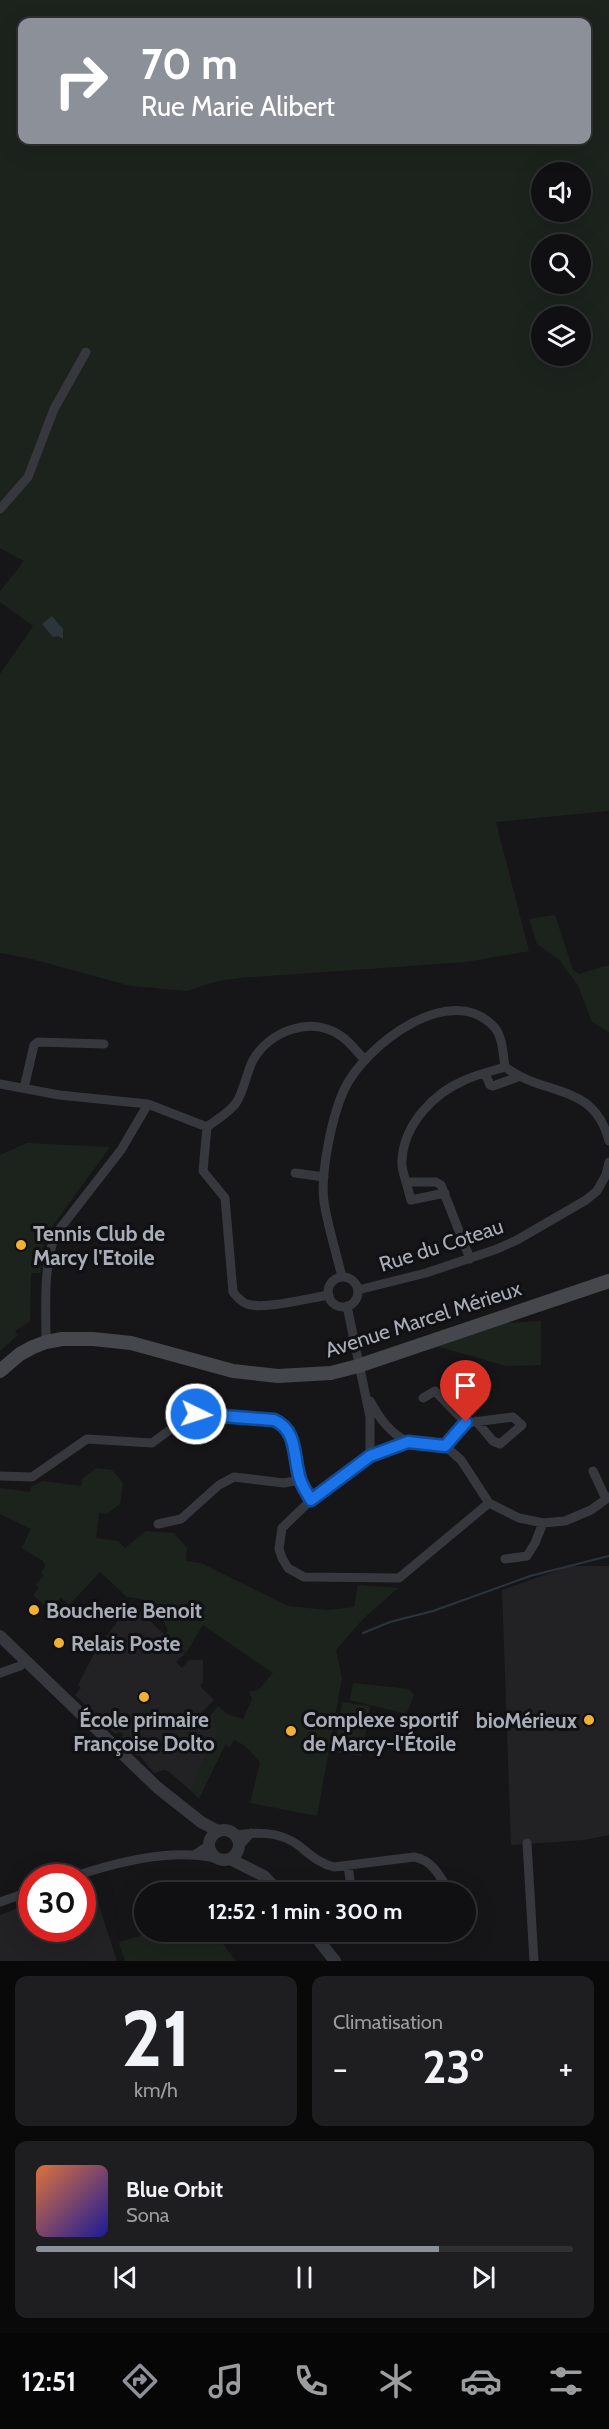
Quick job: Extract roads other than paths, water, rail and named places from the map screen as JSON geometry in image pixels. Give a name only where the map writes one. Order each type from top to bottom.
[{"type":"main road","name":"Avenue Marcel Mérieux","points":[[358,1362],[609,1273]]},
{"type":"main road","name":"Avenue Marcel Mérieux","points":[[0,1371],[20,1354],[46,1341],[93,1339],[131,1343],[177,1355],[192,1354],[278,1370],[358,1362],[609,1281]]},
{"type":"street","points":[[0,508],[28,477],[54,409],[86,352]]},
{"type":"street","points":[[342,1277],[324,1200],[324,1177],[336,1111],[344,1090],[364,1059],[406,1026],[439,1012],[465,1010],[476,1014],[496,1029],[501,1039],[505,1067],[518,1077],[575,1096],[589,1104],[606,1128],[609,1141]]},
{"type":"street","points":[[329,1295],[294,1302],[254,1305],[246,1304],[233,1292],[225,1198],[203,1171],[207,1127],[236,1104],[250,1066],[263,1045],[285,1031],[298,1028],[329,1030],[341,1036],[364,1059]]},
{"type":"street","points":[[24,1088],[34,1045],[38,1042],[104,1044]]},
{"type":"street","points":[[445,1193],[411,1200],[401,1161],[411,1129],[437,1096],[466,1079],[505,1067]]},
{"type":"street","points":[[485,1073],[490,1085],[493,1086],[518,1077]]},
{"type":"street","points":[[0,1084],[59,1095],[148,1104],[207,1127]]},
{"type":"street","points":[[46,1341],[50,1249],[55,1236],[121,1150],[148,1104]]},
{"type":"street","name":"Rue du Coteau","points":[[358,1290],[412,1277],[470,1259],[517,1240],[586,1200],[597,1191],[606,1175],[609,1162]]},
{"type":"street","points":[[295,1173],[324,1177]]},
{"type":"street","points":[[406,1182],[436,1182],[441,1185],[470,1259]]},
{"type":"street","points":[[342,1277],[353,1281],[358,1290],[356,1299],[347,1306],[336,1305],[329,1295],[332,1282],[342,1277]]},
{"type":"street","points":[[347,1306],[370,1417],[370,1456]]},
{"type":"street","points":[[423,1398],[435,1390],[471,1422],[445,1446]]},
{"type":"street","points":[[364,1391],[387,1427],[408,1442],[445,1446],[461,1460],[489,1503],[519,1518],[543,1523],[565,1521],[591,1510],[608,1498],[593,1470]]},
{"type":"street","points":[[0,1476],[32,1478],[87,1439],[152,1443],[185,1418],[203,1414],[274,1420],[280,1423],[291,1435],[300,1480],[311,1500]]},
{"type":"street","points":[[408,1442],[389,1451],[370,1456],[311,1500],[282,1528],[279,1550],[288,1568],[304,1577],[399,1578],[489,1503]]},
{"type":"street","points":[[158,1524],[181,1519],[219,1485],[234,1477],[277,1482],[300,1480]]},
{"type":"street","points":[[505,1559],[527,1556],[543,1523]]},
{"type":"street","points":[[0,1636],[158,1788],[201,1822],[219,1831],[227,1831],[235,1848],[251,1868],[264,1875],[270,1882]]},
{"type":"street","points":[[0,1673],[20,1666],[26,1660]]},
{"type":"street","points":[[201,1822],[215,1858]]},
{"type":"street","points":[[196,1854],[219,1831]]},
{"type":"street","points":[[96,1870],[141,1859],[196,1854],[225,1861],[251,1833],[260,1831],[292,1841],[322,1864],[348,1866],[414,1857],[422,1858],[431,1864],[443,1882]]},
{"type":"street","points":[[527,1843],[534,1961]]},
{"type":"street","points":[[348,1866],[350,1882]]},
{"type":"street","points":[[0,1902],[18,1896]]},
{"type":"street","points":[[320,1942],[335,1961]]},
{"type":"waterway","points":[[363,1633],[530,1576],[609,1556]]},
{"type":"place","name":"Tennis Club de Marcy l'Etoile","points":[[21,1245]]},
{"type":"place","name":"Boucherie Benoit","points":[[34,1610]]},
{"type":"place","name":"Relais Poste","points":[[59,1643]]},
{"type":"place","name":"École primaire Françoise Dolto","points":[[144,1697]]},
{"type":"place","name":"bioMérieux","points":[[589,1720]]},
{"type":"place","name":"Complexe sportif de Marcy-l'Étoile","points":[[291,1731]]}]
